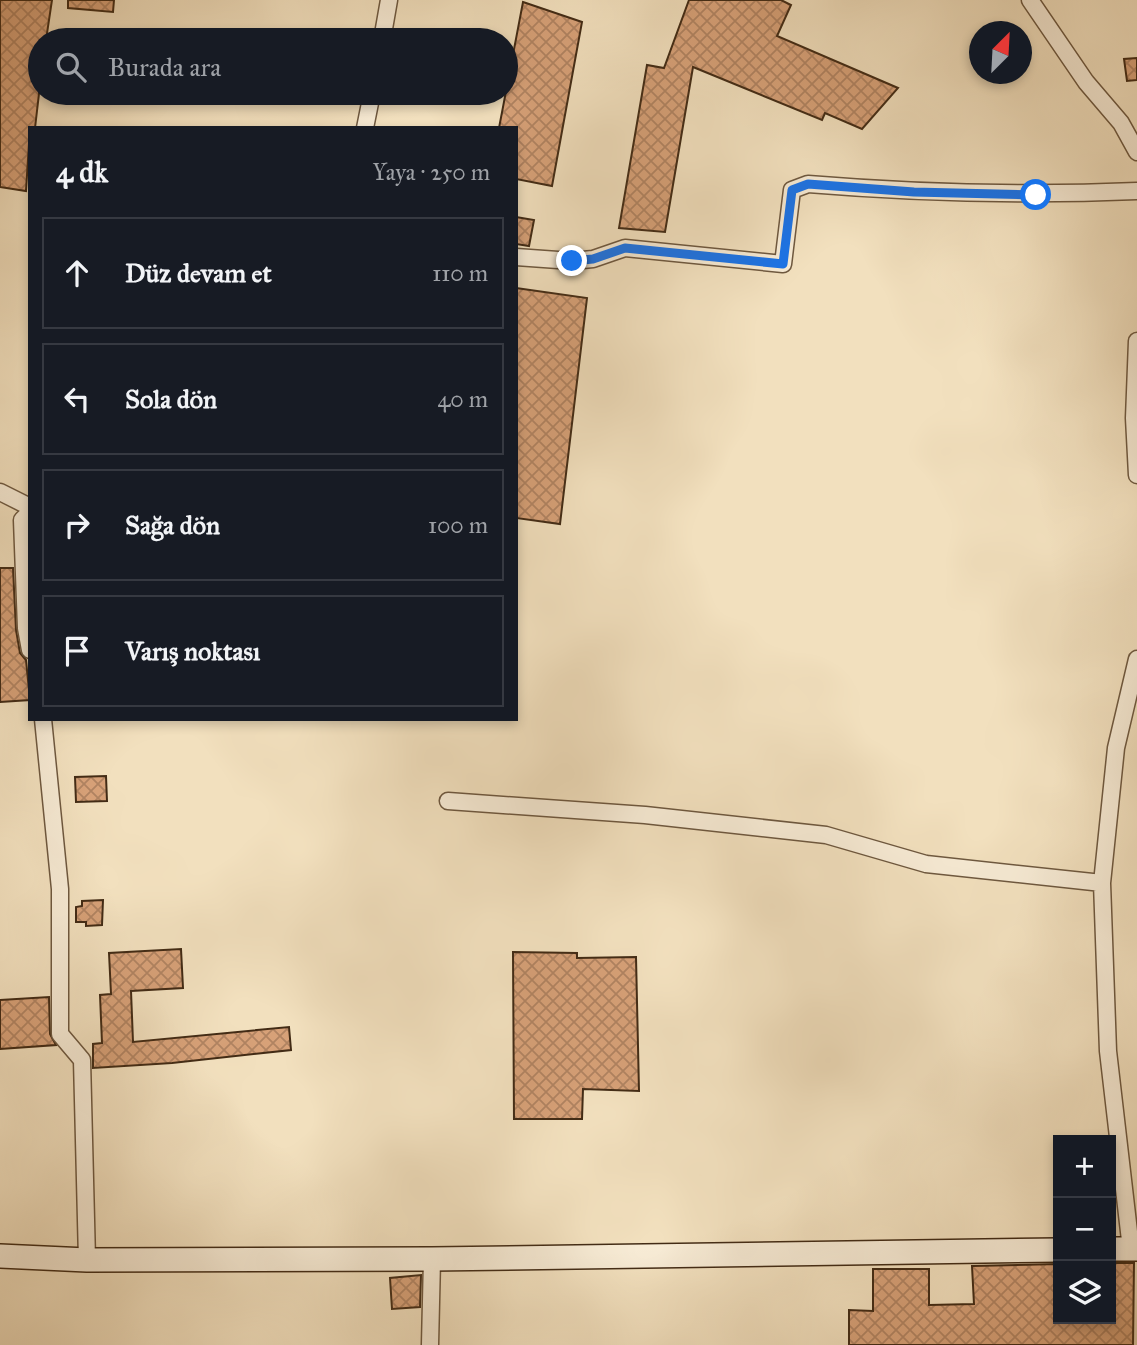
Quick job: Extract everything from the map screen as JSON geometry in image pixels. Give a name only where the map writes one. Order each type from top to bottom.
[{"type":"street","points":[[384,28],[389,0]]},
{"type":"street","points":[[1030,0],[1086,82],[1121,123],[1137,152]]},
{"type":"street","points":[[365,126],[370,105]]},
{"type":"street","points":[[518,257],[572,261],[593,259],[625,248],[783,264],[792,190],[808,184],[914,192],[1036,195],[1137,191]]},
{"type":"street","points":[[1137,341],[1134,418],[1137,475]]},
{"type":"street","points":[[0,492],[28,509]]},
{"type":"street","points":[[28,512],[22,520],[28,639]]},
{"type":"street","points":[[1126,1249],[1108,1051],[1102,883],[1116,748],[1137,659]]},
{"type":"street","points":[[43,721],[60,889],[60,1034],[82,1060],[87,1260]]},
{"type":"street","points":[[448,801],[645,815],[826,835],[926,864],[1102,883]]},
{"type":"street","points":[[0,1256],[87,1260],[432,1259],[1053,1250]]},
{"type":"street","points":[[430,1345],[432,1259]]},
{"type":"building","points":[[0,0],[52,0],[48,28],[28,28],[28,105],[38,105],[35,126],[28,126],[26,191],[0,187]]},
{"type":"building","points":[[68,0],[114,0],[113,12],[68,8]]},
{"type":"building","points":[[689,0],[781,0],[791,5],[777,36],[898,88],[862,129],[825,113],[822,120],[693,67],[665,232],[619,228],[647,65],[664,68]]},
{"type":"building","points":[[523,2],[582,22],[552,186],[518,179],[518,126],[499,126],[503,105],[518,105],[518,28]]},
{"type":"building","points":[[1137,58],[1137,80],[1127,81],[1124,59]]},
{"type":"building","points":[[518,217],[534,220],[529,246],[518,244]]},
{"type":"building","points":[[518,288],[587,298],[560,524],[518,518]]},
{"type":"building","points":[[0,568],[13,568],[16,630],[20,653],[26,660],[28,700],[0,702]]},
{"type":"building","points":[[106,776],[107,801],[76,802],[75,777]]},
{"type":"building","points":[[103,900],[102,925],[86,926],[86,922],[76,922],[76,907],[82,906],[82,901]]},
{"type":"building","points":[[181,949],[183,988],[131,991],[133,1042],[289,1027],[291,1050],[172,1063],[93,1068],[93,1044],[102,1043],[100,995],[111,994],[109,953]]},
{"type":"building","points":[[513,952],[577,953],[577,958],[636,957],[639,1091],[583,1089],[582,1119],[514,1119]]},
{"type":"building","points":[[49,997],[50,1034],[56,1045],[0,1049],[0,1000]]},
{"type":"building","points":[[1116,1263],[1134,1263],[1133,1345],[849,1345],[849,1310],[873,1311],[873,1269],[929,1269],[929,1305],[974,1304],[972,1266],[1053,1264],[1053,1324],[1116,1324]]},
{"type":"building","points":[[421,1275],[420,1307],[392,1309],[390,1278]]},
{"type":"route","points":[[572,261],[593,259],[625,248],[783,264],[792,190],[808,184],[914,192],[1036,195]]}]
